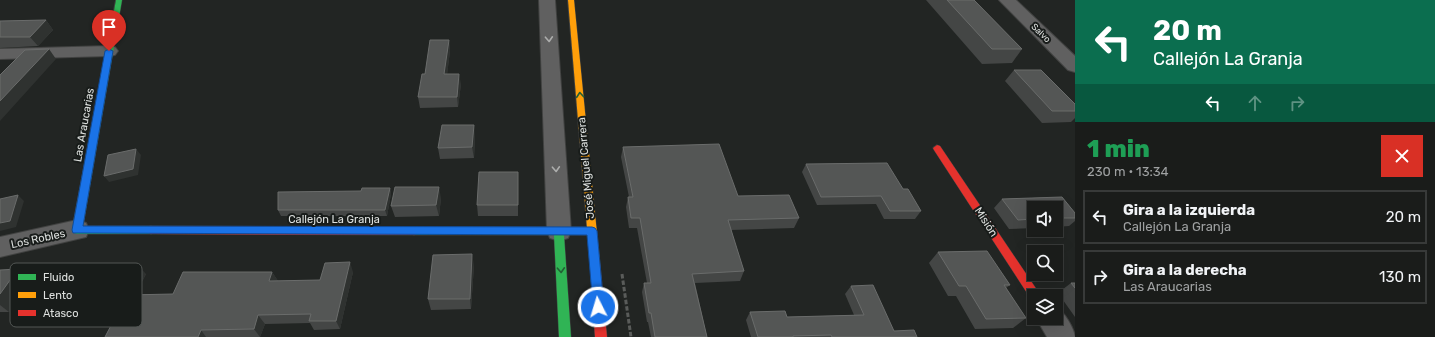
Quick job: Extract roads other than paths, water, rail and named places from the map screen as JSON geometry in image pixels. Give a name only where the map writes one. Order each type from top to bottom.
[{"type":"street","name":"Las Araucarias","points":[[77,230],[119,0]]},
{"type":"street","points":[[547,0],[565,337]]},
{"type":"street","name":"José Miguel Carrera","points":[[571,0],[601,337]]},
{"type":"street","name":"Salvo","points":[[1007,0],[1075,66]]},
{"type":"street","points":[[0,54],[109,51]]},
{"type":"street","name":"Misión","points":[[937,148],[1030,289]]},
{"type":"street","name":"Callejón La Granja","points":[[77,230],[592,231]]},
{"type":"street","name":"Los Robles","points":[[0,247],[77,230]]},
{"type":"street","points":[[1054,325],[1062,337]]}]
